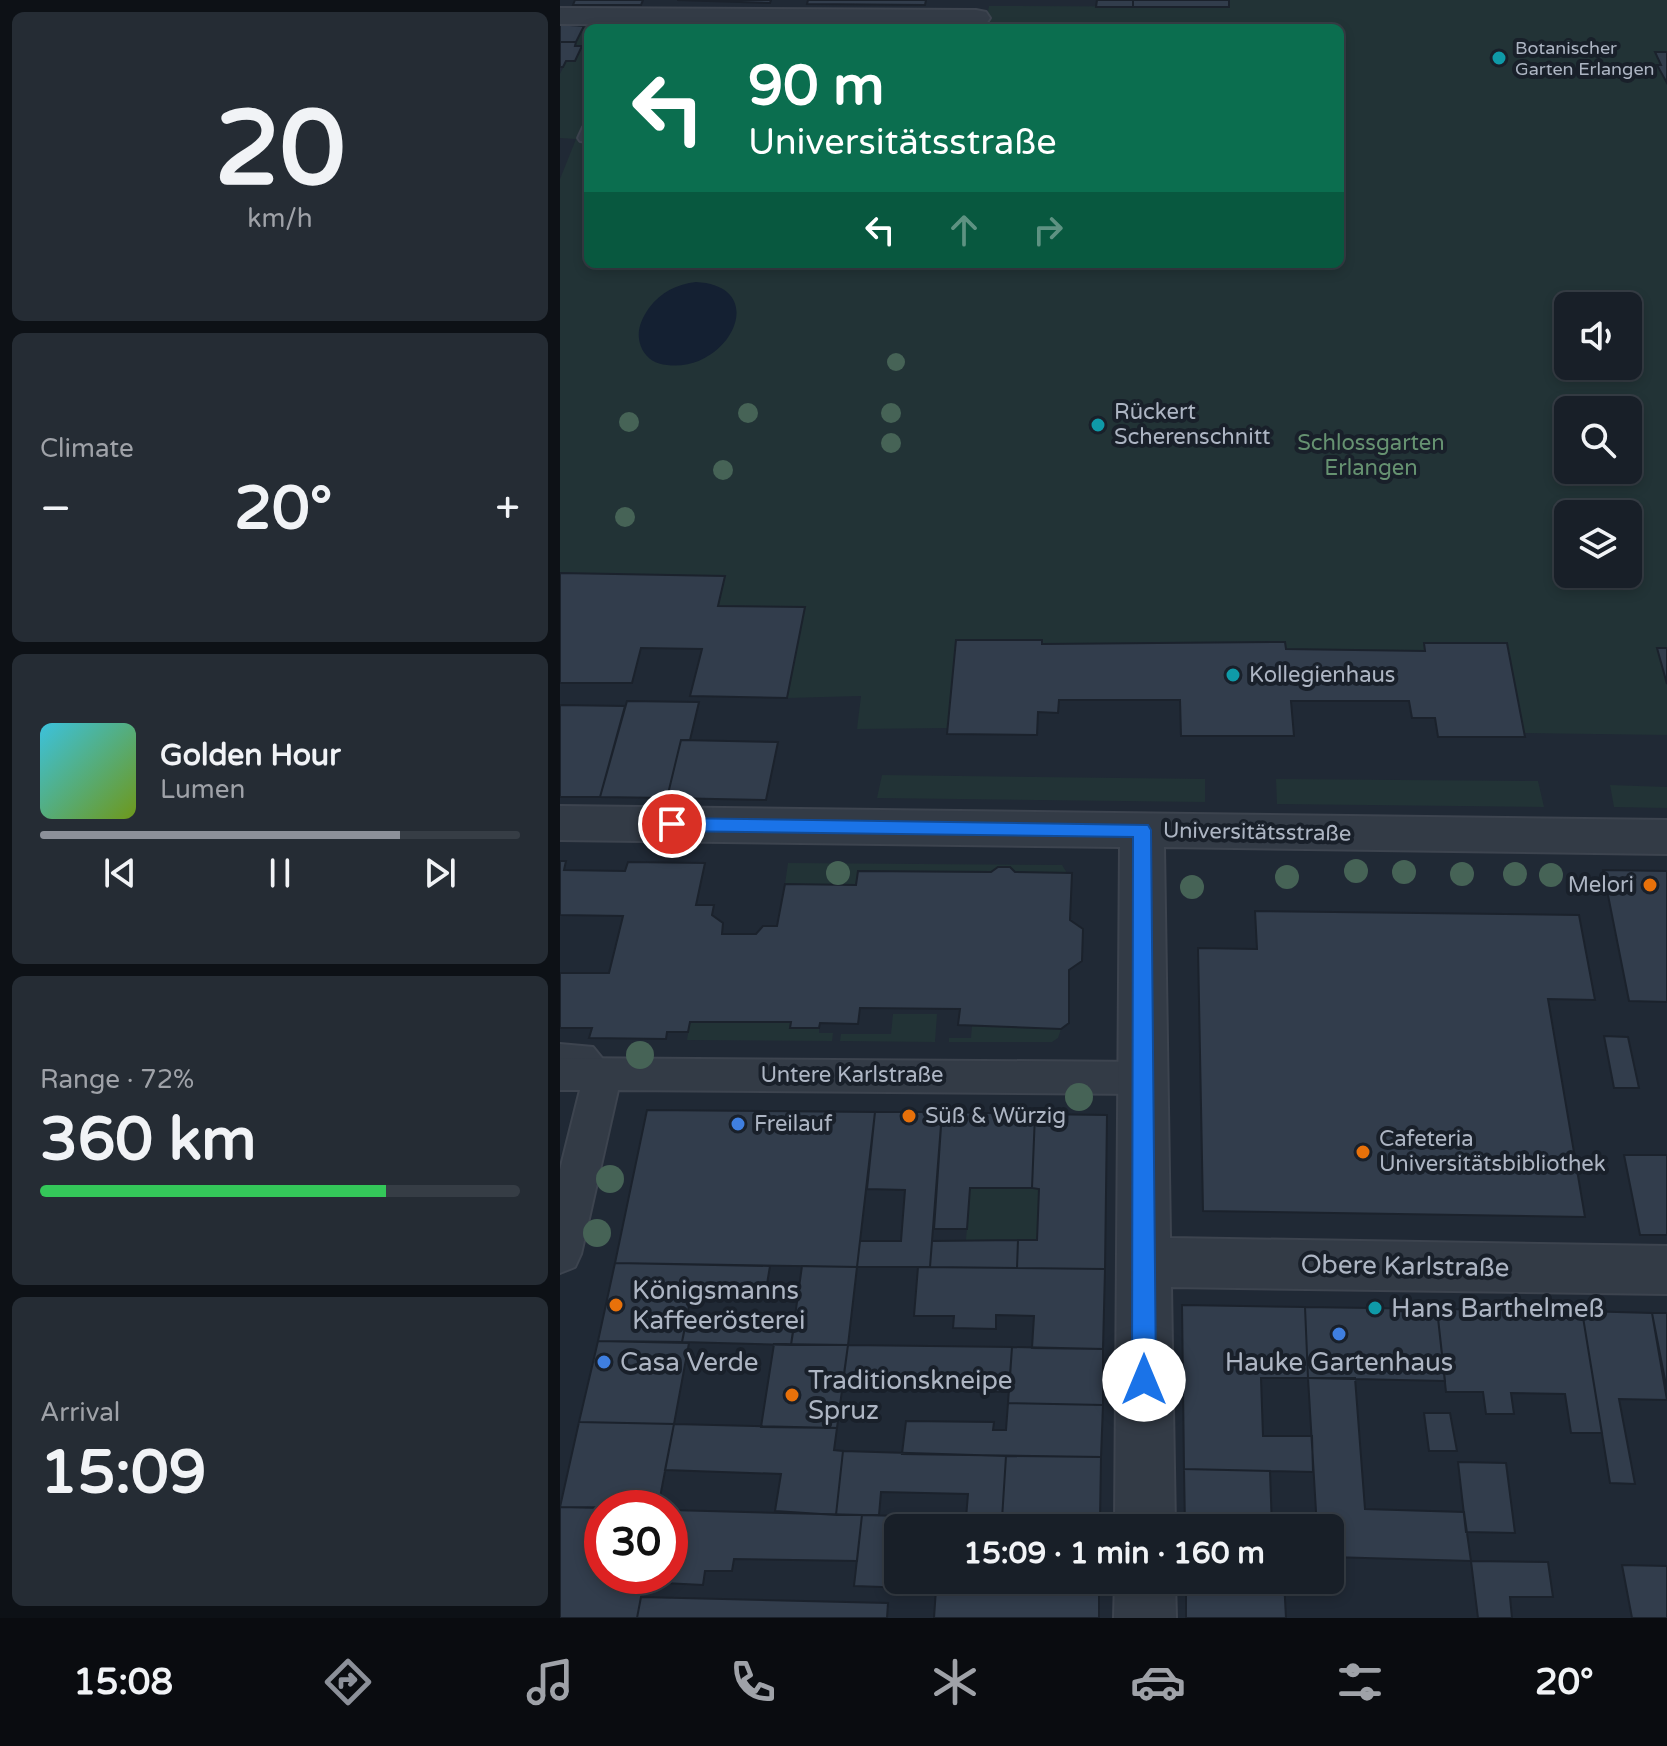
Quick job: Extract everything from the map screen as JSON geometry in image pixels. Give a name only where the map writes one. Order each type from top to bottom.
[{"type":"street","points":[[560,16],[976,18]]},
{"type":"street","name":"Universitätsstraße","points":[[560,823],[1667,837]]},
{"type":"street","points":[[1142,830],[1145,1514]]},
{"type":"street","name":"Untere Karlstraße","points":[[560,1074],[1144,1078]]},
{"type":"street","points":[[560,1254],[603,1074]]},
{"type":"street","name":"Obere Karlstraße","points":[[1143,1262],[1667,1270]]},
{"type":"street","points":[[1145,1594],[1145,1618]]},
{"type":"lane","points":[[560,1054],[584,1054],[603,1074]]},
{"type":"green space","name":"Schlossgarten Erlangen","points":[[1229,0],[1667,0],[1667,52],[1656,52],[1661,65],[1658,66],[1667,83],[1667,648],[1657,649],[1667,684],[1667,735],[1524,733],[1506,643],[1424,643],[1425,651],[1286,649],[1285,642],[1042,644],[1041,640],[957,640],[948,728],[857,729],[861,696],[787,698],[804,608],[718,606],[725,576],[560,573],[560,179],[576,139],[560,138],[560,74],[584,26],[584,120],[577,137],[584,138],[584,268],[1344,268],[1344,24],[986,24],[989,6],[1229,7]]},
{"type":"green space","points":[[882,775],[1205,779],[1205,802],[877,798]]},
{"type":"green space","points":[[1276,779],[1538,781],[1544,807],[1277,804]]},
{"type":"green space","points":[[1610,785],[1667,787],[1667,808],[1614,807]]},
{"type":"green space","points":[[788,863],[1062,865],[1067,873],[1015,872],[1009,867],[998,867],[990,872],[858,871],[856,885],[785,884]]},
{"type":"green space","points":[[893,1014],[937,1014],[935,1042],[840,1041],[841,1034],[891,1034]]},
{"type":"green space","points":[[690,1022],[791,1022],[791,1028],[819,1028],[819,1033],[833,1033],[832,1041],[687,1040]]},
{"type":"green space","points":[[972,1025],[1061,1029],[1058,1038],[1052,1042],[949,1042],[949,1038],[971,1038]]},
{"type":"green space","points":[[970,1188],[1039,1189],[1037,1240],[966,1240]]},
{"type":"water","points":[[696,282],[719,287],[732,298],[737,312],[733,328],[723,343],[708,356],[689,364],[667,365],[652,360],[644,353],[639,338],[646,313],[664,293]]},
{"type":"building","points":[[575,0],[643,0],[641,5],[573,5]]},
{"type":"building","points":[[677,0],[771,0],[770,3]]},
{"type":"building","points":[[808,0],[926,0],[925,5],[807,4]]},
{"type":"building","points":[[1097,0],[1133,0],[1133,7],[1096,7]]},
{"type":"building","points":[[1133,0],[1229,0],[1229,7],[1133,7]]},
{"type":"building","points":[[560,25],[584,26],[576,42],[560,42]]},
{"type":"building","points":[[560,42],[576,42],[575,46],[582,46],[575,61],[566,61],[563,67],[560,67]]},
{"type":"building","points":[[1655,52],[1667,52],[1667,83],[1657,65],[1661,65]]},
{"type":"building","points":[[560,573],[725,576],[718,606],[805,607],[787,698],[690,696],[702,649],[641,648],[632,683],[560,683]]},
{"type":"building","name":"Kollegienhaus","points":[[956,640],[1042,640],[1042,644],[1285,642],[1286,649],[1425,651],[1424,643],[1507,643],[1525,737],[1438,737],[1435,718],[1412,718],[1409,701],[1291,701],[1294,736],[1181,736],[1180,700],[1059,700],[1058,713],[1038,712],[1037,735],[947,734]]},
{"type":"building","points":[[1657,648],[1667,648],[1667,684]]},
{"type":"building","points":[[627,701],[699,702],[690,740],[681,740],[667,798],[600,797]]},
{"type":"building","points":[[560,705],[625,706],[600,797],[560,797]]},
{"type":"building","points":[[681,740],[778,742],[766,800],[667,798]]},
{"type":"building","points":[[560,861],[566,861],[564,870],[625,871],[628,862],[705,863],[696,905],[714,905],[712,915],[723,923],[722,934],[756,934],[763,926],[777,926],[785,884],[856,885],[858,871],[991,872],[998,867],[1010,867],[1015,872],[1072,873],[1070,920],[1083,929],[1082,961],[1069,970],[1069,1023],[1061,1029],[958,1025],[960,1009],[860,1008],[858,1024],[820,1023],[819,1028],[790,1028],[791,1022],[690,1022],[688,1032],[667,1032],[666,1039],[589,1038],[592,1028],[560,1028],[560,973],[609,973],[623,916],[560,915]]},
{"type":"building","points":[[1603,870],[1667,871],[1667,1002],[1629,1001]]},
{"type":"building","points":[[1255,911],[1579,915],[1595,1000],[1548,999],[1585,1217],[1203,1211],[1198,948],[1257,949]]},
{"type":"building","points":[[1604,1036],[1628,1037],[1639,1088],[1614,1088]]},
{"type":"building","points":[[647,1110],[875,1112],[857,1267],[615,1263]]},
{"type":"building","points":[[875,1112],[942,1112],[930,1267],[857,1267],[860,1241],[901,1241],[905,1190],[867,1189]]},
{"type":"building","points":[[942,1112],[1035,1114],[1032,1188],[970,1188],[967,1229],[934,1229]]},
{"type":"building","points":[[1035,1114],[1107,1115],[1105,1269],[1017,1268],[1018,1240],[1037,1240],[1039,1189],[1032,1188]]},
{"type":"building","points":[[1624,1155],[1667,1155],[1667,1235],[1640,1235]]},
{"type":"building","points":[[1018,1240],[1017,1268],[930,1267],[932,1241]]},
{"type":"building","points":[[615,1263],[770,1266],[765,1296],[691,1295],[682,1342],[598,1341]]},
{"type":"building","points":[[802,1266],[857,1267],[848,1345],[791,1345]]},
{"type":"building","points":[[918,1267],[1105,1269],[1103,1349],[1032,1348],[1034,1316],[996,1315],[996,1329],[953,1328],[954,1316],[914,1316]]},
{"type":"building","points":[[1182,1305],[1305,1307],[1308,1378],[1261,1378],[1263,1436],[1312,1436],[1313,1472],[1184,1469]]},
{"type":"building","points":[[1305,1307],[1437,1309],[1445,1381],[1308,1378]]},
{"type":"building","points":[[1437,1309],[1582,1311],[1602,1433],[1571,1433],[1565,1394],[1511,1393],[1514,1414],[1486,1414],[1483,1392],[1446,1392]]},
{"type":"building","points":[[1582,1311],[1652,1313],[1667,1400],[1619,1399],[1635,1484],[1610,1483]]},
{"type":"building","points":[[1652,1313],[1667,1313],[1667,1390]]},
{"type":"building","points":[[687,1318],[795,1320],[791,1345],[682,1342]]},
{"type":"building","points":[[598,1341],[689,1343],[674,1424],[579,1422]]},
{"type":"building","points":[[774,1344],[848,1345],[837,1428],[761,1427]]},
{"type":"building","points":[[848,1345],[1012,1347],[1009,1392],[842,1388]]},
{"type":"building","points":[[1012,1347],[1103,1349],[1103,1405],[1008,1403]]},
{"type":"building","points":[[1308,1378],[1355,1378],[1365,1509],[1464,1512],[1471,1561],[1344,1557],[1344,1514],[1316,1514]]},
{"type":"building","points":[[1008,1403],[1103,1405],[1101,1457],[902,1454],[906,1421],[994,1422],[993,1430],[1006,1430]]},
{"type":"building","points":[[1424,1413],[1450,1413],[1457,1451],[1429,1451]]},
{"type":"building","points":[[579,1422],[674,1424],[661,1490],[584,1490],[584,1507],[560,1507]]},
{"type":"building","points":[[674,1424],[837,1428],[834,1450],[843,1451],[836,1515],[775,1511],[781,1474],[665,1470]]},
{"type":"building","points":[[843,1451],[1006,1456],[1002,1514],[966,1514],[968,1494],[881,1492],[879,1515],[836,1515]]},
{"type":"building","points":[[1006,1456],[1101,1457],[1100,1514],[1002,1514]]},
{"type":"building","points":[[1458,1462],[1506,1463],[1515,1533],[1466,1532]]},
{"type":"building","points":[[1184,1469],[1270,1471],[1272,1514],[1185,1514]]},
{"type":"building","points":[[560,1507],[584,1508],[584,1594],[642,1594],[637,1618],[560,1618]]},
{"type":"building","points":[[688,1510],[862,1515],[857,1561],[734,1559],[732,1571],[705,1571],[703,1585],[688,1584]]},
{"type":"building","points":[[862,1515],[884,1516],[884,1587],[854,1586]]},
{"type":"building","points":[[1471,1561],[1548,1562],[1553,1597],[1510,1597],[1512,1618],[1478,1618]]},
{"type":"building","points":[[1622,1565],[1667,1566],[1667,1618],[1632,1618]]},
{"type":"building","points":[[936,1594],[1099,1594],[1099,1618],[934,1618]]},
{"type":"building","points":[[1186,1594],[1285,1594],[1286,1618],[1186,1618]]},
{"type":"building","points":[[641,1597],[888,1603],[887,1618],[637,1618]]},
{"type":"place","name":"Botanischer Garten Erlangen","points":[[1499,58]]},
{"type":"place","name":"Rückert Scherenschnitt","points":[[1098,425]]},
{"type":"place","name":"Kollegienhaus","points":[[1233,675]]},
{"type":"place","name":"Melori","points":[[1650,885]]},
{"type":"place","name":"Süß & Würzig","points":[[909,1116]]},
{"type":"place","name":"Freilauf","points":[[738,1124]]},
{"type":"place","name":"Cafeteria Universitätsbibliothek","points":[[1363,1152]]},
{"type":"place","name":"Königsmanns Kaffeerösterei","points":[[616,1305]]},
{"type":"place","name":"Hans Barthelmeß","points":[[1375,1308]]},
{"type":"place","name":"Hauke Gartenhaus","points":[[1339,1334]]},
{"type":"place","name":"Casa Verde","points":[[604,1362]]},
{"type":"place","name":"Traditionskneipe Spruz","points":[[792,1395]]},
{"type":"route","points":[[672,824],[1142,830],[1144,1380]]}]
